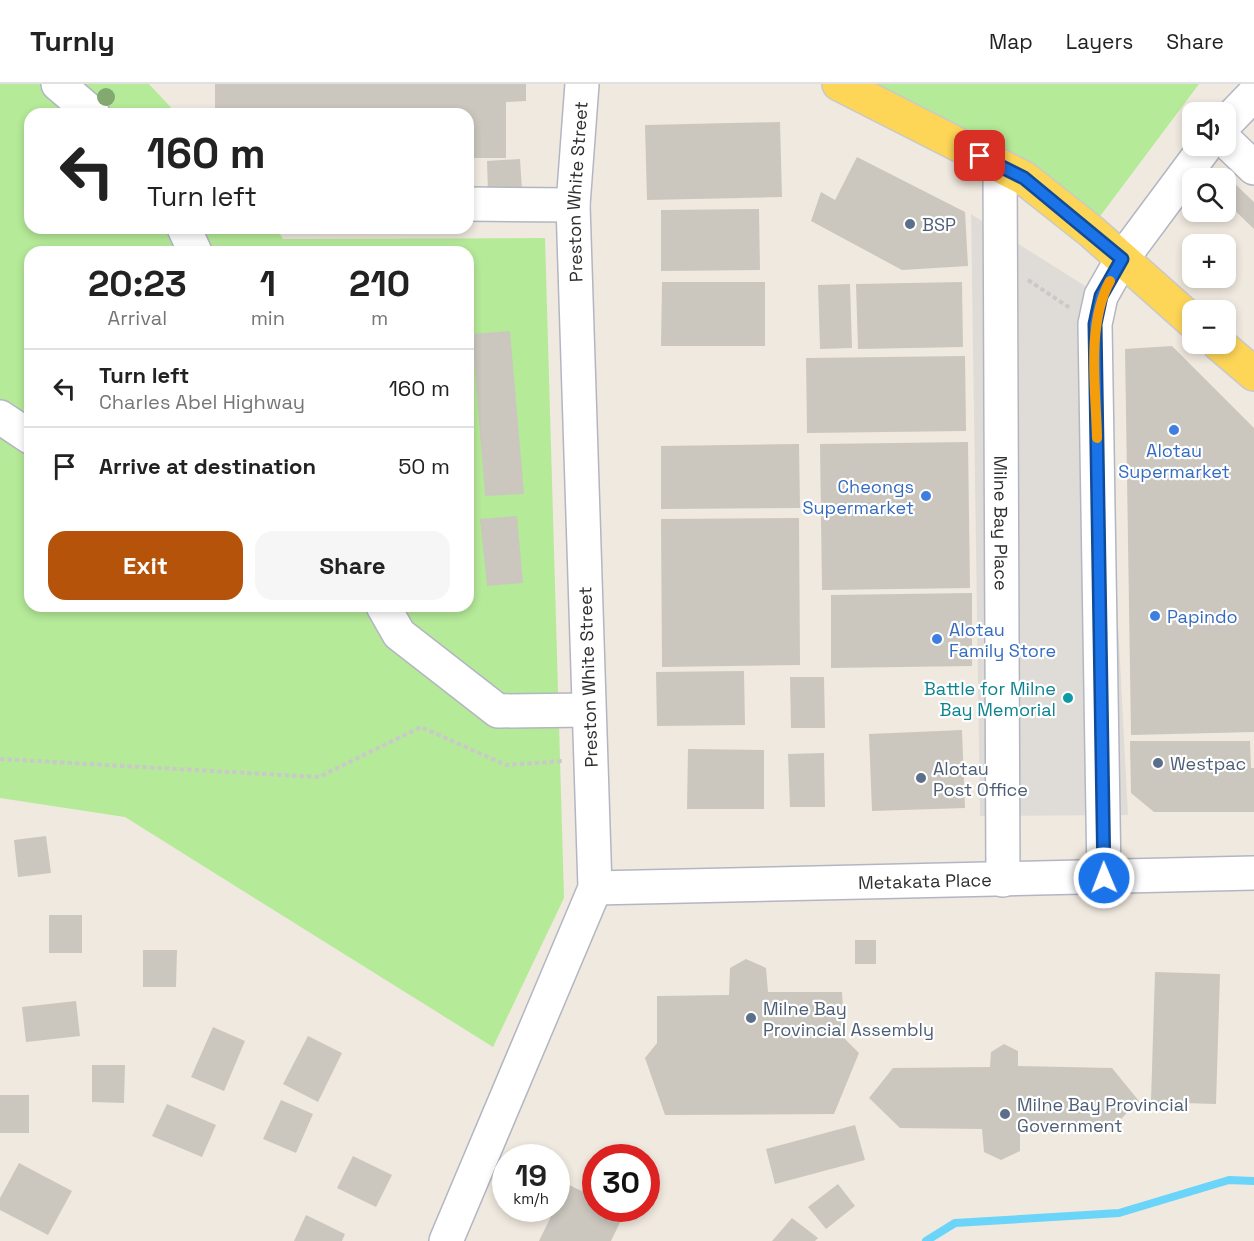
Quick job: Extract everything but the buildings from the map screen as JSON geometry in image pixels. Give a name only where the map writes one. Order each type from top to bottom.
[{"type":"main road","points":[[839,84],[1024,178],[1182,312]]},
{"type":"main road","points":[[1231,354],[1254,374]]},
{"type":"street","points":[[58,84],[86,108]]},
{"type":"street","name":"Preston White Street","points":[[446,1241],[595,888],[573,205],[582,84]]},
{"type":"street","points":[[1236,113],[1254,94]]},
{"type":"street","points":[[1236,151],[1254,168]]},
{"type":"street","points":[[1104,878],[1095,324],[1101,296],[1122,259],[1199,156]]},
{"type":"street","name":"Milne Bay Place","points":[[1000,166],[1003,880]]},
{"type":"street","points":[[474,204],[573,205]]},
{"type":"street","points":[[0,417],[24,432]]},
{"type":"street","points":[[386,612],[399,634],[498,711],[588,710]]},
{"type":"street","name":"Metakata Place","points":[[595,888],[1254,873]]},
{"type":"path","points":[[999,261],[1095,324]]},
{"type":"path","points":[[0,759],[319,777],[422,727],[506,765],[590,759]]},
{"type":"green space","points":[[0,84],[149,84],[171,108],[24,108],[24,234],[280,234],[283,239],[545,238],[564,898],[493,1047],[125,817],[0,798]]},
{"type":"green space","points":[[873,84],[1199,84],[1186,102],[1182,102],[1182,107],[1098,219]]},
{"type":"shaded area","points":[[971,214],[1101,296],[1128,815],[980,816]]},
{"type":"waterway","points":[[926,1241],[955,1223],[1119,1213],[1229,1180],[1254,1181]]},
{"type":"slow traffic","points":[[1097,438],[1095,324],[1101,296],[1110,281]]},
{"type":"place","name":"BSP","points":[[910,224]]},
{"type":"place","name":"Alotau Supermarket","points":[[1174,430]]},
{"type":"place","name":"Cheongs Supermarket","points":[[926,496]]},
{"type":"place","name":"Papindo","points":[[1155,616]]},
{"type":"place","name":"Alotau Family Store","points":[[937,639]]},
{"type":"place","name":"Battle for Milne Bay Memorial","points":[[1068,698]]},
{"type":"place","name":"Westpac","points":[[1158,763]]},
{"type":"place","name":"Alotau Post Office","points":[[921,778]]},
{"type":"place","name":"Milne Bay Provincial Assembly","points":[[751,1018]]},
{"type":"place","name":"Milne Bay Provincial Government","points":[[1005,1114]]},
{"type":"route","points":[[980,156],[1024,178],[1122,259],[1101,296],[1095,324],[1104,878]]}]
